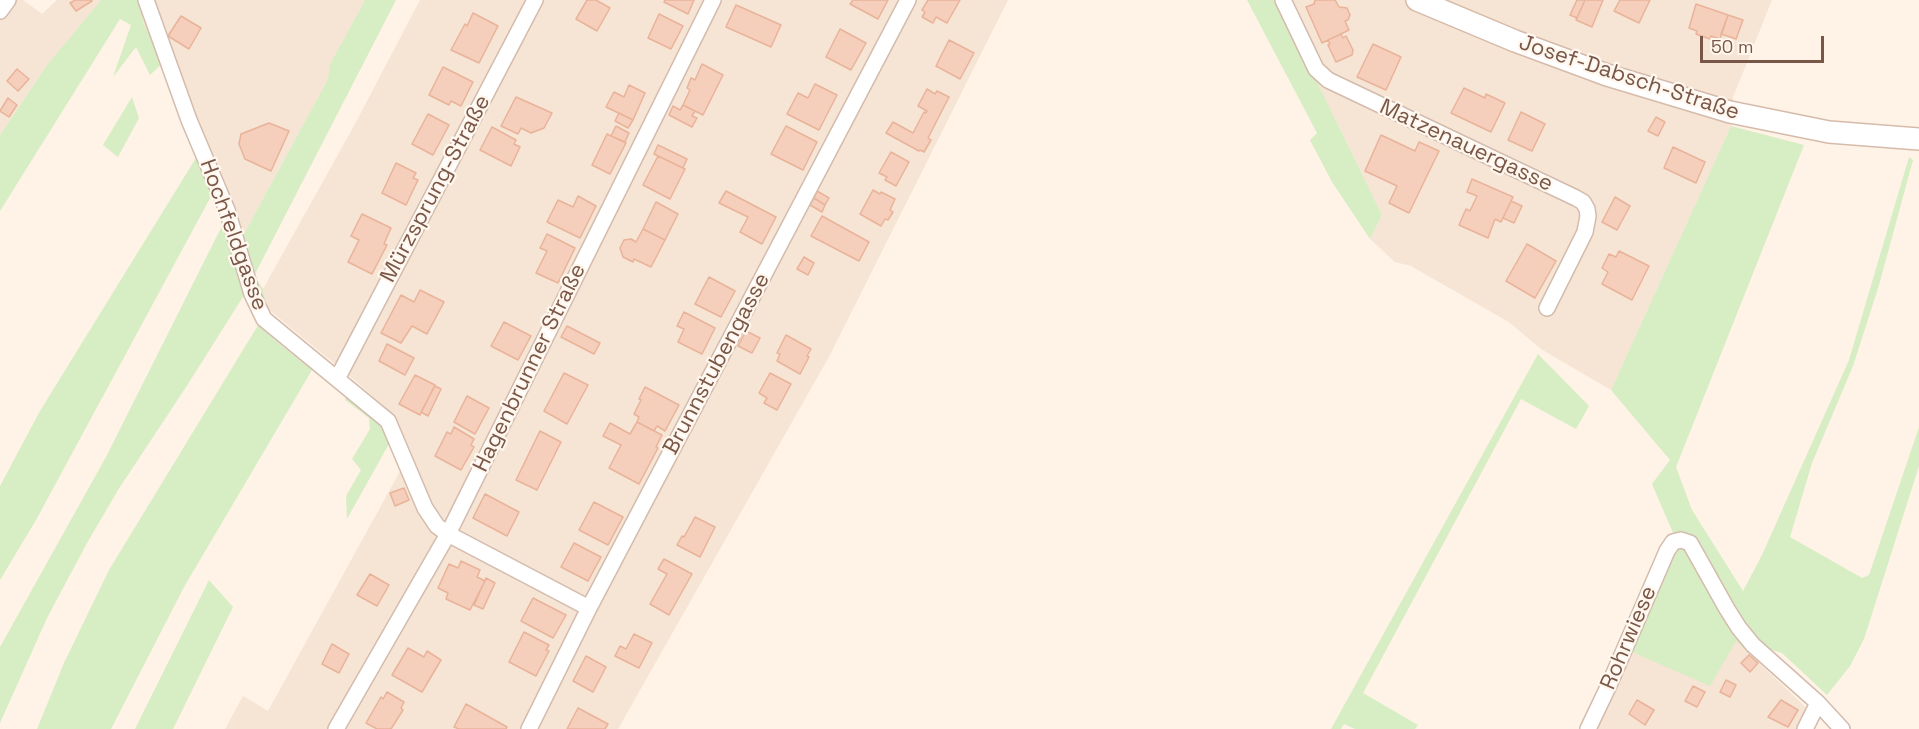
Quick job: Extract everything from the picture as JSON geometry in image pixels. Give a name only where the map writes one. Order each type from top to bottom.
[{"type":"main road","name":"Josef-Dabsch-Straße","points":[[1416,0],[1446,6],[1607,75],[1730,112],[1829,132],[1919,139]]},
{"type":"street","points":[[0,11],[8,0]]},
{"type":"street","name":"Hochfeldgasse","points":[[146,0],[193,130],[227,210],[258,308],[264,319],[272,328],[388,421],[425,508],[437,526],[448,534],[589,608]]},
{"type":"street","name":"Mürzsprung-Straße","points":[[337,379],[535,0]]},
{"type":"street","name":"Hagenbrunner Straße","points":[[336,729],[448,534],[713,0]]},
{"type":"street","name":"Brunnstubengasse","points":[[529,729],[589,608],[908,0]]},
{"type":"street","name":"Matzenauergasse","points":[[1283,0],[1316,69],[1328,80],[1583,202],[1588,216],[1585,232],[1547,308]]},
{"type":"street","name":"Rohrwiese","points":[[1588,729],[1670,546],[1677,540],[1690,543],[1738,628],[1753,645],[1818,704]]},
{"type":"street","points":[[1805,729],[1818,704],[1842,729]]},
{"type":"shaded area","points":[[0,0],[23,0],[42,14],[57,0],[101,0],[47,65],[0,135]]},
{"type":"shaded area","points":[[141,0],[365,0],[330,64],[328,79],[240,241],[164,62],[143,23]]},
{"type":"shaded area","points":[[420,0],[1008,0],[830,355],[618,729],[225,729],[243,696],[268,711],[399,473],[412,454],[393,415],[267,308],[263,289],[355,124]]},
{"type":"shaded area","points":[[1277,0],[1772,0],[1733,97],[1731,126],[1611,390],[1541,349],[1509,322],[1411,266],[1395,262],[1370,239],[1382,215]]},
{"type":"shaded area","points":[[1736,641],[1817,718],[1811,729],[1580,729],[1621,646]]},
{"type":"green space","points":[[101,0],[141,0],[143,23],[164,62],[150,75],[136,47],[113,77],[131,25],[120,19],[0,211],[0,135],[47,65]]},
{"type":"green space","points":[[365,0],[396,0],[254,276],[240,241],[328,79],[330,64]]},
{"type":"green space","points":[[1247,0],[1277,0],[1382,215],[1370,239],[1332,182],[1310,140],[1317,133]]},
{"type":"green space","points":[[132,97],[139,118],[118,157],[103,145]]},
{"type":"green space","points":[[1731,126],[1804,145],[1676,467],[1692,510],[1743,591],[1762,555],[1849,360],[1909,157],[1913,160],[1879,285],[1853,366],[1812,463],[1790,537],[1862,578],[1869,575],[1919,427],[1919,466],[1864,639],[1850,666],[1827,695],[1782,653],[1769,649],[1757,661],[1736,641],[1710,686],[1630,651],[1674,535],[1652,484],[1670,460],[1611,390]]},
{"type":"green space","points":[[199,153],[215,189],[36,520],[0,580],[0,486],[40,411]]},
{"type":"green space","points":[[225,220],[246,292],[118,490],[87,543],[47,618],[0,723],[0,647],[106,457]]},
{"type":"green space","points":[[254,276],[263,289],[267,308]]},
{"type":"green space","points":[[260,322],[270,336],[312,370],[184,587],[111,729],[37,729],[64,663],[109,570]]},
{"type":"green space","points":[[1538,354],[1589,406],[1576,429],[1521,399],[1363,693],[1418,725],[1415,729],[1355,729],[1344,724],[1341,729],[1331,729]]},
{"type":"green space","points":[[346,395],[380,424],[390,442],[347,519],[346,496],[361,470],[352,459],[370,429],[369,418],[345,400]]},
{"type":"green space","points":[[209,580],[233,607],[173,729],[135,729]]},
{"type":"building","points":[[75,0],[92,1],[76,11],[70,3]]},
{"type":"building","points":[[587,0],[596,0],[610,8],[597,31],[576,19]]},
{"type":"building","points":[[665,0],[694,0],[688,14],[664,2]]},
{"type":"building","points":[[853,0],[888,0],[878,19],[850,4]]},
{"type":"building","points":[[928,0],[960,0],[947,23],[936,17],[933,23],[922,17],[925,12],[922,10]]},
{"type":"building","points":[[1315,0],[1335,0],[1339,7],[1347,8],[1350,15],[1345,21],[1349,30],[1322,43],[1306,7],[1314,4]]},
{"type":"building","points":[[1577,0],[1585,0],[1577,18],[1570,15]]},
{"type":"building","points":[[1585,0],[1603,0],[1592,27],[1576,20]]},
{"type":"building","points":[[1620,0],[1650,0],[1639,23],[1614,11]]},
{"type":"building","points":[[1696,4],[1728,15],[1720,39],[1711,36],[1710,39],[1696,34],[1697,31],[1689,28]]},
{"type":"building","points":[[736,5],[781,25],[771,47],[726,27]]},
{"type":"building","points":[[473,13],[498,26],[479,63],[451,50]]},
{"type":"building","points":[[659,14],[683,26],[671,49],[648,38]]},
{"type":"building","points":[[1728,15],[1743,20],[1736,39],[1721,34]]},
{"type":"building","points":[[181,16],[201,28],[189,49],[168,36]]},
{"type":"building","points":[[840,29],[866,43],[851,70],[826,57]]},
{"type":"building","points":[[1341,34],[1343,38],[1346,36],[1353,50],[1352,55],[1336,62],[1328,40]]},
{"type":"building","points":[[949,40],[974,53],[960,79],[936,66]]},
{"type":"building","points":[[1373,44],[1401,57],[1386,90],[1357,77]]},
{"type":"building","points":[[702,64],[723,75],[703,115],[683,105],[690,90],[687,88],[691,78],[695,80]]},
{"type":"building","points":[[443,67],[473,82],[461,106],[451,101],[449,105],[429,95]]},
{"type":"building","points":[[17,69],[29,79],[18,91],[7,81]]},
{"type":"building","points":[[815,84],[837,95],[819,130],[787,114],[798,93],[808,98]]},
{"type":"building","points":[[629,85],[645,93],[633,120],[606,107],[614,92],[624,97]]},
{"type":"building","points":[[1464,88],[1485,98],[1486,94],[1505,103],[1491,132],[1451,113]]},
{"type":"building","points":[[927,89],[935,94],[937,91],[949,97],[928,138],[931,140],[924,152],[886,133],[893,122],[913,133],[924,112],[927,111],[918,106]]},
{"type":"building","points":[[516,97],[552,113],[544,128],[531,133],[521,128],[518,134],[501,126]]},
{"type":"building","points":[[8,98],[17,105],[9,117],[0,111]]},
{"type":"building","points":[[683,105],[695,111],[692,116],[697,118],[692,127],[669,115],[673,106],[680,110]]},
{"type":"building","points":[[1521,112],[1545,124],[1532,151],[1508,140]]},
{"type":"building","points":[[619,113],[633,120],[628,128],[615,121]]},
{"type":"building","points":[[428,114],[449,125],[433,155],[412,144]]},
{"type":"building","points":[[1656,117],[1665,122],[1658,136],[1648,131]]},
{"type":"building","points":[[269,123],[289,131],[271,171],[245,159],[239,144],[241,134]]},
{"type":"building","points":[[616,126],[629,133],[625,142],[611,136]]},
{"type":"building","points":[[786,126],[817,142],[803,170],[771,154]]},
{"type":"building","points":[[492,127],[516,140],[514,144],[520,147],[511,166],[480,150]]},
{"type":"building","points":[[607,134],[626,143],[610,174],[592,165]]},
{"type":"building","points":[[1381,135],[1415,151],[1419,142],[1439,151],[1409,213],[1389,203],[1397,186],[1365,171]]},
{"type":"building","points":[[658,145],[687,159],[683,168],[654,154]]},
{"type":"building","points":[[1673,147],[1705,162],[1696,183],[1664,168]]},
{"type":"building","points":[[891,152],[909,162],[896,186],[885,180],[887,177],[879,173]]},
{"type":"building","points":[[658,156],[685,169],[670,199],[643,185]]},
{"type":"building","points":[[396,163],[416,173],[413,178],[418,180],[406,205],[382,193]]},
{"type":"building","points":[[1472,179],[1513,197],[1501,222],[1495,219],[1488,238],[1459,225],[1466,209],[1470,211],[1477,196],[1467,192]]},
{"type":"building","points":[[873,190],[895,199],[890,210],[893,212],[881,226],[860,214]]},
{"type":"building","points":[[726,191],[776,217],[762,244],[740,232],[748,217],[719,203]]},
{"type":"building","points":[[817,191],[829,198],[825,205],[814,198]]},
{"type":"building","points":[[578,196],[596,206],[580,238],[547,222],[558,200],[573,207]]},
{"type":"building","points":[[1615,197],[1630,206],[1617,230],[1602,222]]},
{"type":"building","points":[[814,198],[825,205],[822,212],[810,205]]},
{"type":"building","points":[[1511,201],[1522,206],[1514,223],[1503,218]]},
{"type":"building","points":[[656,202],[678,214],[665,240],[643,229]]},
{"type":"building","points":[[362,214],[391,228],[384,244],[387,245],[372,274],[348,262],[359,240],[351,236]]},
{"type":"building","points":[[822,216],[869,242],[859,261],[811,236]]},
{"type":"building","points":[[643,229],[665,240],[651,267],[634,259],[633,262],[623,257],[620,248],[624,240],[631,239],[636,242]]},
{"type":"building","points":[[547,234],[575,248],[558,283],[536,273],[547,251],[540,248]]},
{"type":"building","points":[[1527,244],[1556,261],[1535,298],[1506,281]]},
{"type":"building","points":[[1619,251],[1649,266],[1632,300],[1602,284],[1608,272],[1602,268],[1609,254],[1616,257]]},
{"type":"building","points":[[804,257],[814,263],[808,275],[797,269]]},
{"type":"building","points":[[709,277],[735,291],[721,317],[695,304]]},
{"type":"building","points":[[420,290],[444,302],[427,334],[412,326],[401,343],[381,333],[401,295],[414,302]]},
{"type":"building","points":[[684,312],[715,328],[702,354],[678,342],[684,329],[677,326]]},
{"type":"building","points":[[504,322],[531,336],[518,360],[491,346]]},
{"type":"building","points":[[567,326],[600,343],[594,354],[561,337]]},
{"type":"building","points":[[746,331],[760,338],[752,353],[738,346]]},
{"type":"building","points":[[786,335],[811,349],[800,374],[777,361],[780,354],[777,353]]},
{"type":"building","points":[[387,344],[414,358],[405,375],[379,361]]},
{"type":"building","points":[[564,373],[588,385],[567,424],[544,411]]},
{"type":"building","points":[[770,373],[791,384],[777,410],[764,403],[767,398],[759,393]]},
{"type":"building","points":[[415,375],[435,385],[420,415],[399,404]]},
{"type":"building","points":[[435,386],[441,389],[428,416],[421,412]]},
{"type":"building","points":[[645,387],[679,405],[665,431],[657,426],[654,431],[637,422],[639,417],[634,414]]},
{"type":"building","points":[[467,396],[489,408],[475,434],[454,422]]},
{"type":"building","points":[[637,422],[662,435],[656,447],[658,448],[639,484],[609,468],[621,445],[603,436],[610,423],[630,434]]},
{"type":"building","points":[[454,427],[474,439],[471,445],[474,447],[461,470],[435,456],[447,432],[451,434]]},
{"type":"building","points":[[540,431],[561,442],[537,490],[516,480]]},
{"type":"building","points":[[404,488],[409,500],[395,506],[390,493]]},
{"type":"building","points":[[485,494],[519,512],[507,536],[473,518]]},
{"type":"building","points":[[594,502],[623,517],[608,545],[579,530]]},
{"type":"building","points":[[695,517],[715,527],[700,557],[677,545]]},
{"type":"building","points":[[574,543],[601,557],[588,581],[561,567]]},
{"type":"building","points":[[664,559],[692,574],[669,615],[650,604],[667,574],[658,569]]},
{"type":"building","points":[[461,561],[480,570],[477,577],[485,581],[470,610],[446,599],[448,593],[438,588],[449,564],[458,568]]},
{"type":"building","points":[[370,574],[389,585],[377,606],[357,595]]},
{"type":"building","points":[[486,578],[495,583],[483,609],[474,605]]},
{"type":"building","points":[[533,598],[566,615],[553,638],[521,621]]},
{"type":"building","points":[[524,632],[549,645],[546,650],[549,651],[536,676],[509,662]]},
{"type":"building","points":[[634,634],[652,643],[639,668],[615,656],[620,646],[626,649]]},
{"type":"building","points":[[332,644],[349,654],[339,673],[322,664]]},
{"type":"building","points":[[408,648],[424,657],[427,651],[441,660],[422,692],[392,675]]},
{"type":"building","points":[[1749,655],[1758,663],[1750,672],[1741,663]]},
{"type":"building","points":[[586,656],[606,667],[593,692],[573,681]]},
{"type":"building","points":[[1726,680],[1736,685],[1730,697],[1720,692]]},
{"type":"building","points":[[1693,686],[1705,692],[1697,707],[1685,701]]},
{"type":"building","points":[[387,692],[404,702],[401,708],[403,710],[391,729],[377,729],[366,723],[381,697],[383,699]]},
{"type":"building","points":[[1637,700],[1654,710],[1645,725],[1629,714]]},
{"type":"building","points":[[1781,700],[1798,710],[1788,727],[1768,717]]},
{"type":"building","points":[[466,704],[507,727],[506,729],[459,729],[454,727]]},
{"type":"building","points":[[578,708],[608,724],[605,729],[567,729]]}]
